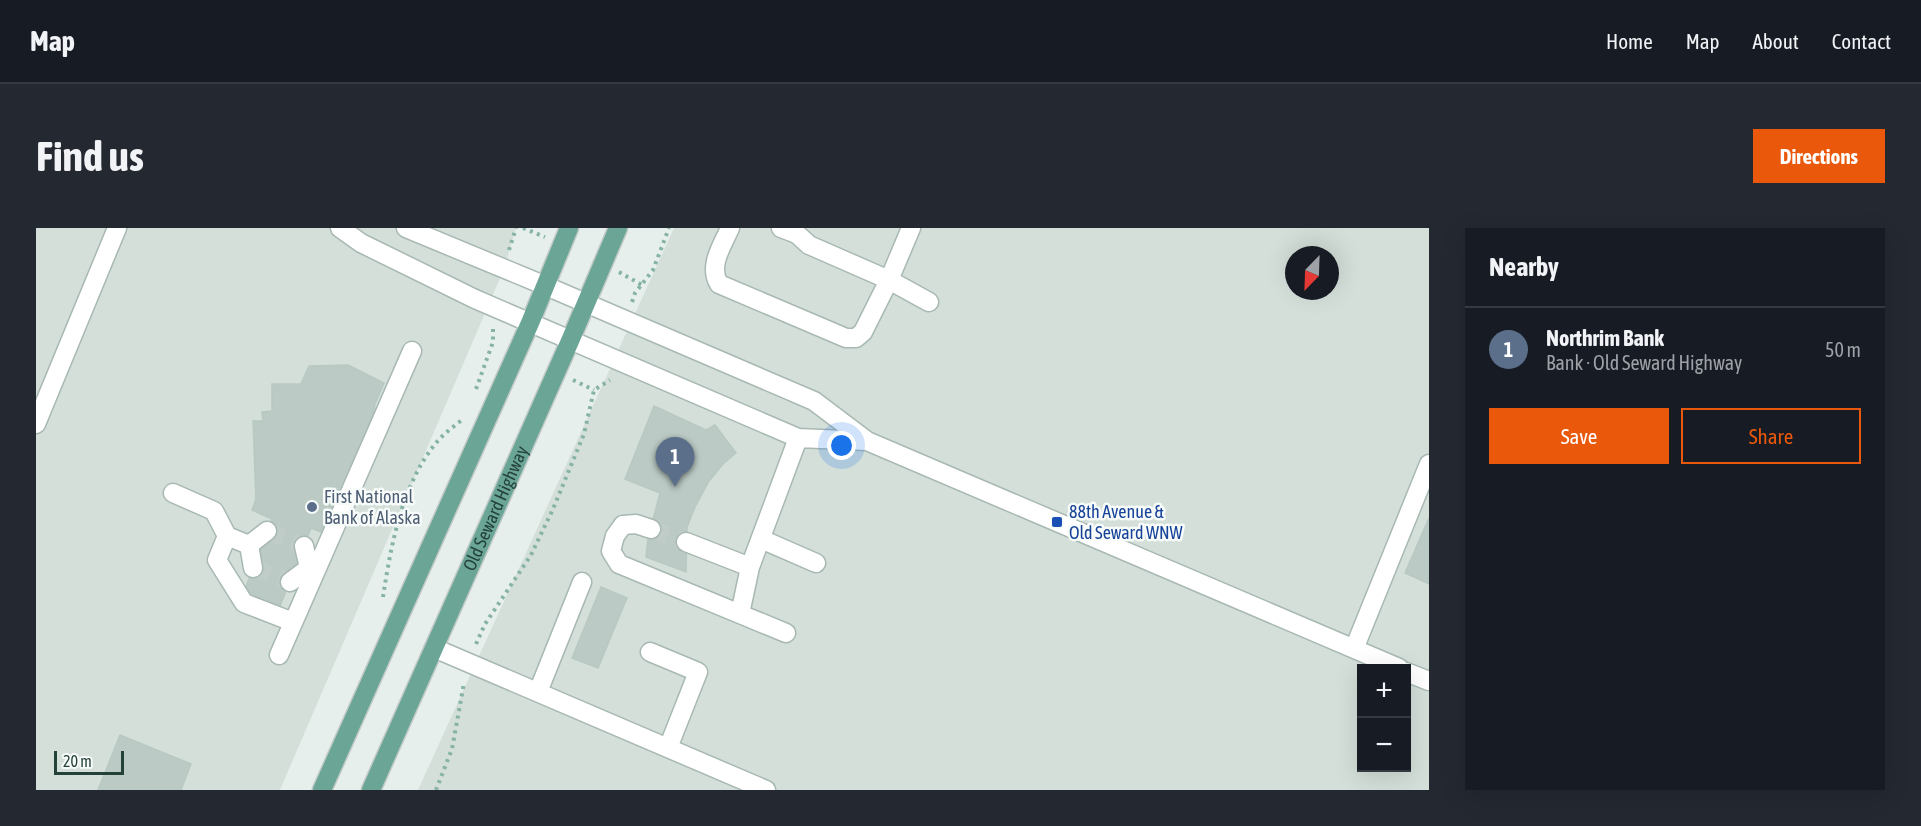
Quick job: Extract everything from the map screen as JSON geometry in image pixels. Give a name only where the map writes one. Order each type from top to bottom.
[{"type":"main road","points":[[322,790],[530,323],[569,228]]},
{"type":"main road","name":"Old Seward Highway","points":[[371,790],[618,228]]},
{"type":"main road","points":[[337,790],[353,720]]},
{"type":"lane","points":[[36,424],[117,228]]},
{"type":"lane","points":[[340,228],[361,243],[493,307],[798,438],[867,441]]},
{"type":"lane","points":[[406,228],[814,401],[867,441],[1388,664]]},
{"type":"lane","points":[[730,228],[714,265],[715,276],[719,284],[846,338],[856,338],[863,332],[889,280],[911,228]]},
{"type":"lane","points":[[792,230],[808,245],[889,280],[928,302]]},
{"type":"lane","points":[[279,655],[312,569],[412,351]]},
{"type":"lane","points":[[740,614],[750,567],[798,438]]},
{"type":"lane","points":[[1354,649],[1429,464]]},
{"type":"lane","points":[[173,493],[214,511],[227,536],[249,545]]},
{"type":"lane","points":[[651,530],[636,524],[624,525],[615,536],[612,551],[619,564],[786,633]]},
{"type":"lane","points":[[249,545],[267,531]]},
{"type":"lane","points":[[227,536],[218,560],[244,603],[293,622]]},
{"type":"lane","points":[[761,539],[816,563]]},
{"type":"lane","points":[[686,542],[750,567]]},
{"type":"lane","points":[[249,545],[253,568]]},
{"type":"lane","points":[[304,546],[312,569]]},
{"type":"lane","points":[[290,582],[312,569]]},
{"type":"lane","points":[[538,692],[582,582]]},
{"type":"lane","points":[[434,648],[766,790]]},
{"type":"lane","points":[[650,652],[698,672],[668,748]]},
{"type":"lane","points":[[1411,674],[1429,681]]},
{"type":"path","points":[[634,293],[653,270],[669,228]]},
{"type":"path","points":[[474,395],[493,342],[493,307]]},
{"type":"path","points":[[485,624],[531,555],[553,509],[584,434],[594,390],[614,377]]},
{"type":"path","points":[[383,598],[395,527],[419,469],[437,442],[466,416]]},
{"type":"path","points":[[436,790],[452,749],[465,678]]},
{"type":"shaded area","points":[[36,228],[516,228],[504,269],[280,790],[36,790]]},
{"type":"shaded area","points":[[674,228],[1429,228],[1429,790],[418,790]]},
{"type":"building","points":[[348,365],[384,383],[375,404],[370,430],[351,478],[333,503],[321,532],[311,528],[278,611],[242,597],[272,519],[252,510],[256,499],[253,421],[263,421],[262,412],[272,411],[272,384],[301,384],[309,366]]},
{"type":"building","points":[[654,406],[706,430],[715,425],[736,453],[709,481],[695,507],[687,527],[686,572],[646,557],[648,539],[660,493],[625,479]]},
{"type":"building","points":[[1429,518],[1429,584],[1405,573]]},
{"type":"building","points":[[601,587],[627,598],[598,668],[572,658]]},
{"type":"building","points":[[120,735],[191,764],[181,790],[98,790]]},
{"type":"tunnel","points":[[651,529],[686,542]]},
{"type":"tunnel","points":[[267,531],[304,546]]},
{"type":"tunnel","points":[[253,568],[290,582]]},
{"type":"place","name":"Northrim Bank","points":[[675,487]]},
{"type":"place","name":"First National Bank of Alaska","points":[[312,507]]},
{"type":"place","name":"88th Avenue & Old Seward WNW","points":[[1057,522]]}]
